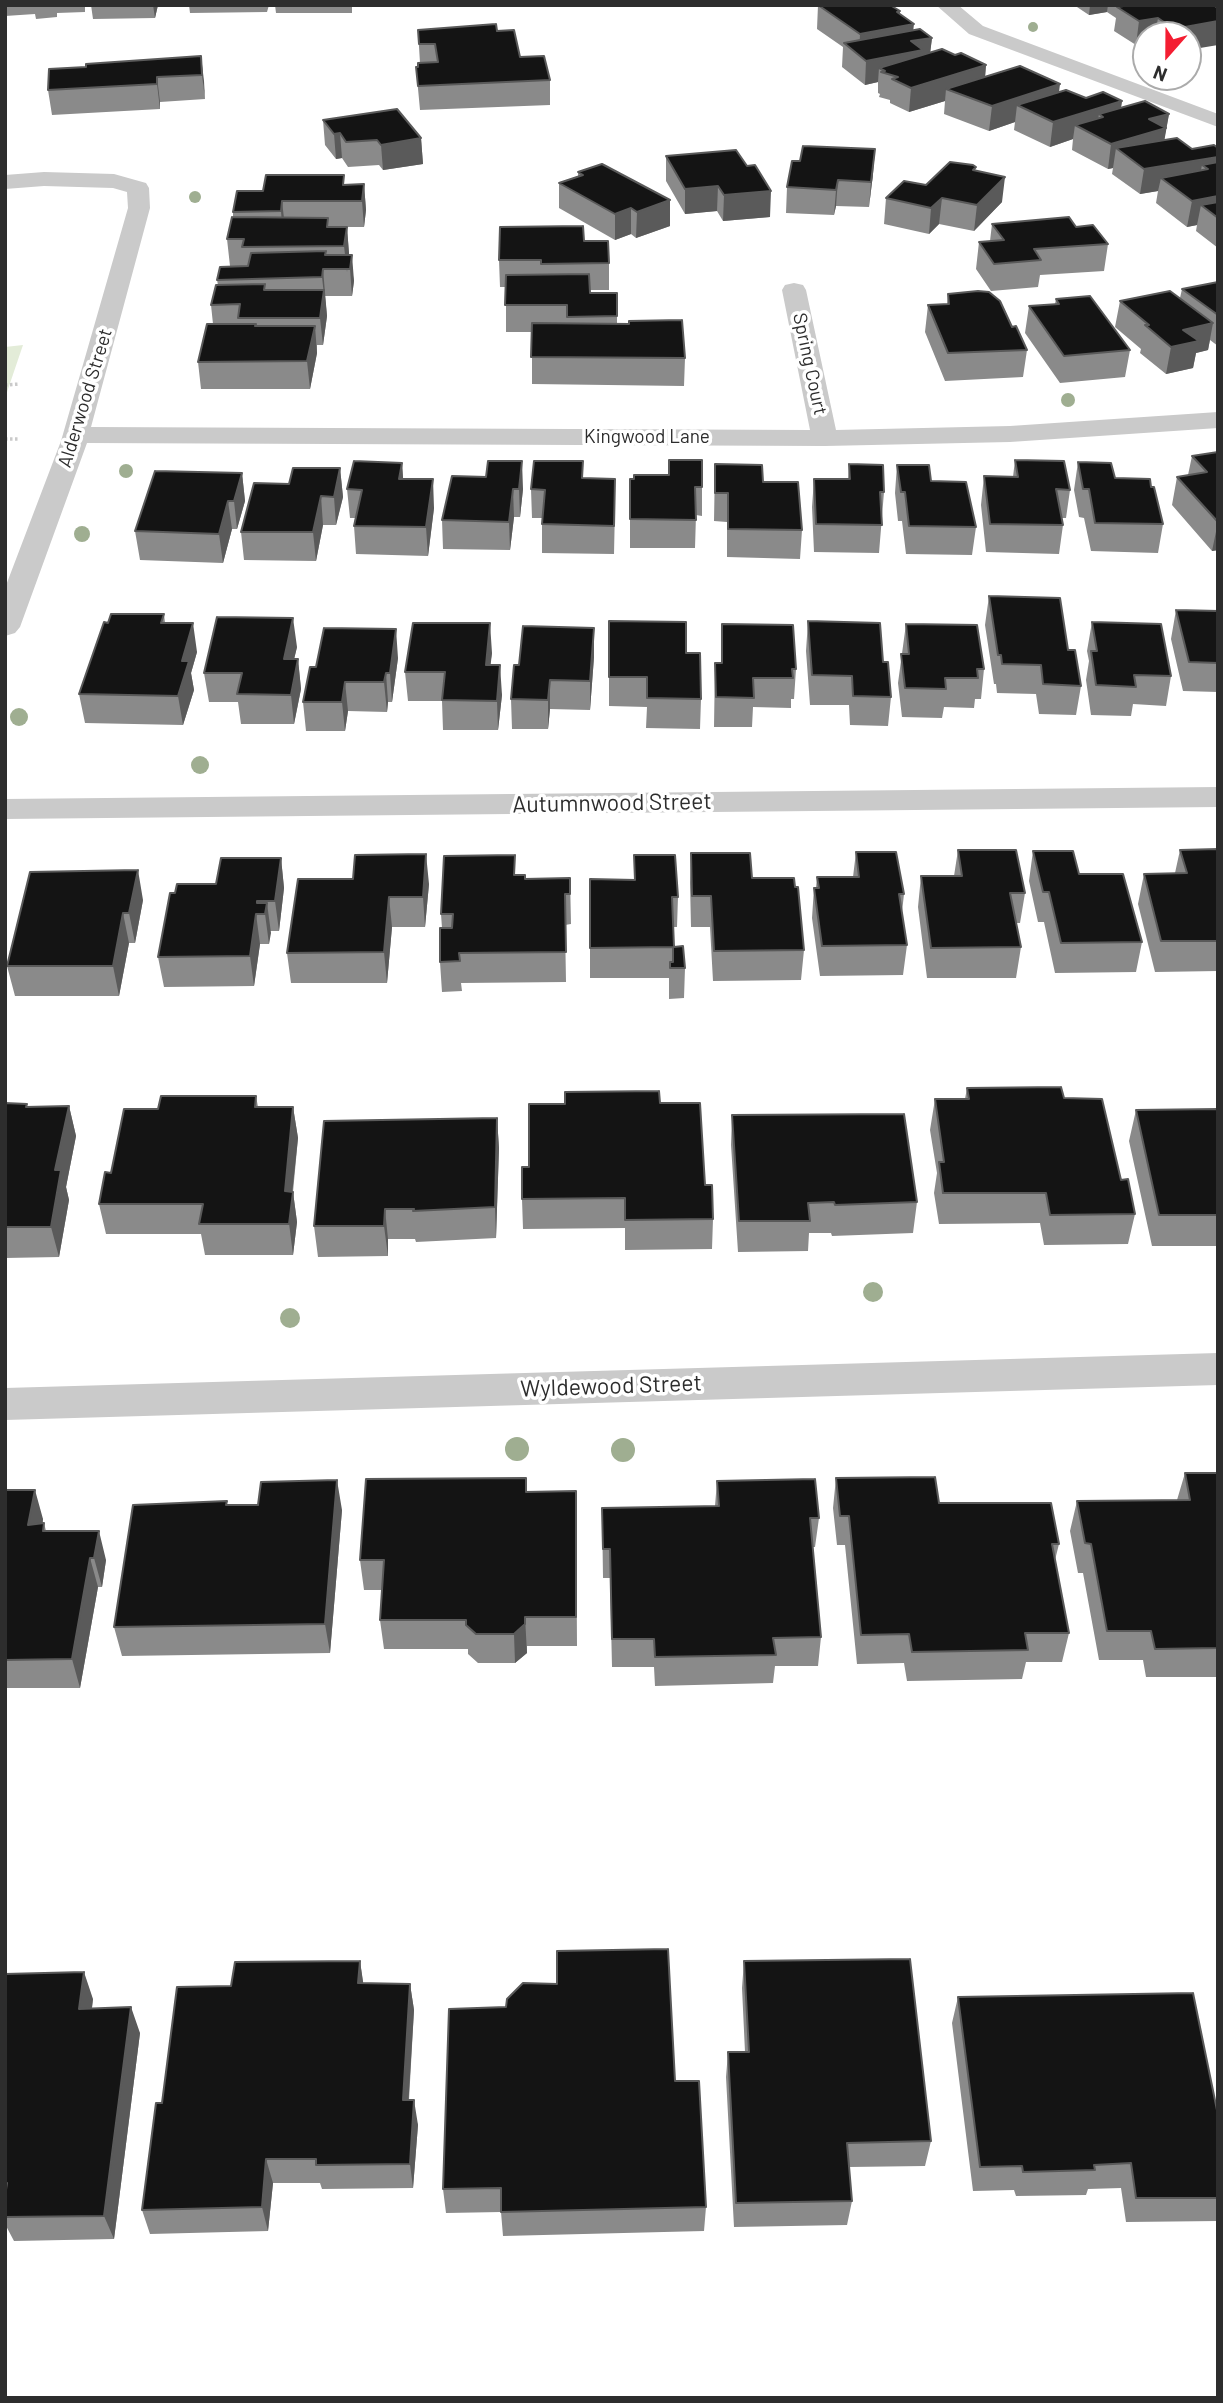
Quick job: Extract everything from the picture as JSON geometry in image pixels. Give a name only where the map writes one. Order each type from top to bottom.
[{"type":"street","points":[[946,5],[976,30],[1218,121]]},
{"type":"street","name":"Alderwood Street","points":[[5,182],[44,179],[114,181],[138,188],[139,208],[76,435],[5,627]]},
{"type":"street","name":"Spring Court","points":[[794,290],[825,438]]},
{"type":"street","name":"Kingwood Lane","points":[[76,435],[825,438],[1010,434],[1218,420]]},
{"type":"street","name":"Autumnwood Street","points":[[5,809],[1218,797]]},
{"type":"street","name":"Wyldewood Street","points":[[5,1404],[1218,1369]]},
{"type":"path","points":[[5,385],[20,384]]},
{"type":"green space","points":[[23,345],[5,398],[5,347]]},
{"type":"building","points":[[818,5],[890,5],[914,24],[860,34]]},
{"type":"building","points":[[1213,5],[1218,8],[1218,21],[1202,24],[1202,21],[1162,21],[1158,18],[1139,21],[1117,7]]},
{"type":"building","points":[[496,24],[497,31],[514,30],[520,57],[544,56],[550,80],[418,86],[418,63],[438,62],[435,44],[419,44],[418,30]]},
{"type":"building","points":[[920,29],[932,38],[911,41],[923,50],[866,61],[844,43]]},
{"type":"building","points":[[942,49],[955,55],[961,53],[986,65],[911,88],[892,79],[898,77],[881,72],[885,71],[879,68]]},
{"type":"building","points":[[201,56],[202,75],[157,77],[157,84],[48,90],[49,69]]},
{"type":"building","points":[[1020,66],[1060,84],[992,106],[946,89]]},
{"type":"building","points":[[1066,90],[1086,98],[1103,92],[1122,101],[1053,122],[1017,105]]},
{"type":"building","points":[[1145,101],[1169,114],[1149,119],[1166,128],[1111,144],[1075,125],[1103,117],[1099,114]]},
{"type":"building","points":[[397,109],[421,138],[381,145],[377,140],[346,142],[340,133],[334,134],[323,120]]},
{"type":"building","points":[[1177,138],[1192,149],[1214,145],[1218,148],[1218,157],[1144,169],[1116,148]]},
{"type":"building","points":[[803,146],[875,149],[871,182],[838,180],[836,190],[787,187],[792,161],[800,161]]},
{"type":"building","points":[[736,150],[747,166],[755,165],[771,191],[724,195],[718,186],[685,189],[666,156]]},
{"type":"building","points":[[950,162],[973,165],[976,167],[973,170],[1005,177],[977,205],[942,198],[931,208],[886,198],[904,181],[926,185]]},
{"type":"building","points":[[1218,162],[1218,196],[1192,201],[1161,178],[1208,169],[1202,165]]},
{"type":"building","points":[[602,164],[670,200],[637,212],[631,208],[615,214],[559,183],[583,175],[578,172]]},
{"type":"building","points":[[266,175],[344,175],[343,185],[364,184],[362,201],[282,201],[281,211],[233,212],[237,191],[263,191]]},
{"type":"building","points":[[1218,202],[1218,218],[1201,205]]},
{"type":"building","points":[[232,217],[328,218],[327,227],[347,227],[344,246],[242,247],[244,239],[227,239]]},
{"type":"building","points":[[1069,217],[1076,227],[1093,225],[1108,244],[1034,249],[1041,260],[994,264],[979,242],[1004,240],[992,224]]},
{"type":"building","points":[[583,226],[584,241],[608,241],[609,263],[541,264],[541,260],[499,260],[500,227]]},
{"type":"building","points":[[326,251],[325,255],[352,255],[350,269],[323,269],[322,277],[217,280],[220,267],[248,266],[251,253]]},
{"type":"building","points":[[589,274],[590,293],[617,293],[617,316],[567,317],[567,305],[505,305],[506,275]]},
{"type":"building","points":[[1218,282],[1218,315],[1182,289]]},
{"type":"building","points":[[265,284],[264,290],[324,290],[320,318],[238,318],[240,304],[211,305],[216,285]]},
{"type":"building","points":[[1170,291],[1213,323],[1183,330],[1199,341],[1171,347],[1120,301]]},
{"type":"building","points":[[989,292],[1000,301],[1027,350],[948,353],[928,305],[949,304],[948,294]]},
{"type":"building","points":[[1090,296],[1130,350],[1064,356],[1029,306],[1059,304],[1056,299]]},
{"type":"building","points":[[682,320],[685,358],[531,357],[532,323],[629,324],[629,321]]},
{"type":"building","points":[[207,324],[315,326],[307,361],[198,362]]},
{"type":"building","points":[[1218,452],[1218,522],[1177,477],[1207,472],[1192,456]]},
{"type":"building","points":[[669,460],[702,460],[702,487],[695,487],[696,520],[630,519],[630,479],[634,479],[634,475],[669,475]]},
{"type":"building","points":[[1015,460],[1064,461],[1070,490],[1056,489],[1063,525],[990,524],[984,476],[1018,477]]},
{"type":"building","points":[[354,461],[402,463],[399,479],[433,479],[426,527],[354,526],[362,490],[347,489]]},
{"type":"building","points":[[488,461],[522,461],[519,489],[513,489],[509,522],[442,520],[452,476],[486,477]]},
{"type":"building","points":[[534,461],[583,461],[582,478],[615,479],[614,526],[542,524],[545,490],[531,489]]},
{"type":"building","points":[[1078,462],[1111,463],[1115,478],[1150,479],[1163,524],[1095,523],[1089,489],[1083,489]]},
{"type":"building","points":[[715,464],[762,465],[763,482],[798,482],[802,530],[728,529],[728,493],[715,493]]},
{"type":"building","points":[[849,464],[883,465],[884,492],[880,492],[882,525],[816,524],[814,479],[850,479]]},
{"type":"building","points":[[897,465],[929,465],[931,481],[966,482],[976,527],[909,526],[905,492],[901,492]]},
{"type":"building","points":[[293,468],[340,468],[334,497],[321,496],[313,532],[241,532],[254,483],[289,484]]},
{"type":"building","points":[[155,471],[242,473],[234,501],[228,501],[219,534],[135,531]]},
{"type":"building","points":[[989,596],[1060,598],[1068,650],[1075,650],[1081,686],[1043,684],[1041,665],[1002,664],[1001,655],[998,655]]},
{"type":"building","points":[[1176,610],[1218,611],[1218,663],[1189,662]]},
{"type":"building","points":[[111,614],[164,614],[161,623],[193,623],[182,661],[189,661],[178,696],[79,694],[104,622],[108,623]]},
{"type":"building","points":[[217,617],[293,618],[284,659],[298,659],[291,695],[237,694],[242,673],[204,673]]},
{"type":"building","points":[[609,621],[686,622],[686,653],[700,653],[701,699],[647,698],[647,677],[609,677]]},
{"type":"building","points":[[808,621],[880,623],[883,662],[888,662],[891,697],[853,696],[852,676],[812,675]]},
{"type":"building","points":[[1092,622],[1161,624],[1171,676],[1134,675],[1136,687],[1096,685],[1091,651],[1097,651]]},
{"type":"building","points":[[413,623],[490,623],[486,665],[500,665],[497,701],[442,700],[445,672],[405,672]]},
{"type":"building","points":[[722,624],[793,625],[796,669],[792,669],[793,678],[753,678],[754,698],[716,697],[715,663],[722,663]]},
{"type":"building","points":[[906,624],[977,625],[984,669],[977,669],[978,678],[945,678],[946,689],[905,688],[901,654],[909,654]]},
{"type":"building","points":[[523,626],[594,628],[590,681],[550,680],[548,700],[511,699],[514,665],[519,665]]},
{"type":"building","points":[[324,628],[396,629],[390,673],[386,673],[384,682],[345,682],[342,702],[303,702],[310,667],[316,667]]},
{"type":"building","points":[[1218,849],[1218,941],[1161,941],[1144,874],[1187,873],[1180,850]]},
{"type":"building","points":[[958,850],[1016,850],[1025,893],[1010,893],[1021,947],[931,948],[921,876],[962,876]]},
{"type":"building","points":[[1033,851],[1073,851],[1079,874],[1123,874],[1142,942],[1061,943],[1049,892],[1043,892]]},
{"type":"building","points":[[856,852],[896,852],[904,894],[899,894],[907,945],[822,946],[814,888],[819,888],[817,877],[859,877]]},
{"type":"building","points":[[691,853],[750,853],[752,878],[794,878],[795,887],[798,887],[804,950],[714,951],[711,896],[692,896]]},
{"type":"building","points":[[426,854],[423,897],[389,897],[384,952],[287,953],[298,879],[353,879],[355,855]]},
{"type":"building","points":[[515,855],[514,875],[525,875],[525,879],[570,878],[570,894],[565,894],[566,952],[459,953],[460,961],[440,962],[440,928],[452,928],[453,914],[441,914],[444,856]]},
{"type":"building","points":[[634,855],[675,855],[678,897],[672,897],[674,947],[683,946],[685,968],[670,968],[670,962],[673,962],[673,947],[590,948],[590,879],[635,880]]},
{"type":"building","points":[[221,858],[281,858],[275,901],[257,901],[267,903],[265,914],[256,914],[250,956],[158,957],[170,893],[175,893],[177,884],[216,884]]},
{"type":"building","points":[[138,870],[129,913],[123,913],[113,966],[7,966],[30,872]]},
{"type":"building","points":[[1061,1087],[1064,1098],[1102,1099],[1121,1180],[1128,1179],[1135,1214],[1050,1215],[1046,1193],[943,1193],[939,1162],[944,1162],[935,1099],[969,1099],[967,1088]]},
{"type":"building","points":[[659,1091],[660,1103],[700,1103],[705,1185],[712,1185],[713,1219],[625,1220],[625,1198],[522,1199],[522,1167],[529,1167],[529,1104],[565,1104],[565,1092]]},
{"type":"building","points":[[161,1096],[256,1096],[255,1107],[293,1107],[285,1191],[293,1192],[289,1224],[199,1224],[203,1204],[99,1204],[105,1172],[111,1173],[124,1109],[158,1109]]},
{"type":"building","points":[[5,1103],[27,1104],[26,1107],[69,1106],[55,1170],[61,1170],[51,1227],[5,1227]]},
{"type":"building","points":[[1218,1109],[1218,1215],[1159,1215],[1136,1110]]},
{"type":"building","points":[[904,1114],[917,1202],[835,1205],[834,1202],[808,1203],[810,1221],[739,1221],[732,1115]]},
{"type":"building","points":[[497,1118],[495,1207],[413,1211],[414,1209],[385,1209],[384,1226],[314,1226],[324,1121]]},
{"type":"building","points":[[1185,1473],[1218,1473],[1218,1648],[1155,1649],[1151,1631],[1107,1631],[1091,1544],[1085,1543],[1077,1501],[1190,1500]]},
{"type":"building","points":[[935,1477],[939,1503],[1051,1503],[1059,1544],[1052,1544],[1069,1633],[1025,1633],[1028,1650],[912,1652],[909,1634],[861,1635],[849,1516],[840,1516],[836,1478]]},
{"type":"building","points":[[526,1478],[526,1492],[576,1491],[576,1617],[525,1617],[525,1624],[514,1634],[476,1634],[466,1625],[466,1620],[380,1620],[384,1560],[360,1560],[366,1479]]},
{"type":"building","points":[[815,1479],[819,1518],[810,1518],[821,1637],[773,1638],[776,1655],[655,1657],[654,1639],[612,1639],[610,1549],[603,1549],[602,1508],[719,1506],[717,1481]]},
{"type":"building","points":[[337,1480],[325,1624],[114,1627],[133,1505],[227,1501],[226,1505],[258,1505],[261,1482]]},
{"type":"building","points":[[5,1490],[35,1490],[28,1525],[44,1523],[43,1531],[99,1531],[94,1558],[90,1558],[72,1659],[5,1660]]},
{"type":"building","points":[[668,1949],[675,2081],[699,2081],[706,2207],[501,2212],[501,2188],[443,2189],[449,2009],[506,2007],[507,1999],[523,1983],[557,1984],[557,1951]]},
{"type":"building","points":[[910,1959],[931,2141],[847,2143],[852,2201],[736,2203],[728,2052],[749,2052],[744,1961]]},
{"type":"building","points":[[360,1961],[358,1983],[410,1984],[403,2100],[414,2100],[410,2164],[316,2165],[316,2159],[266,2159],[262,2207],[142,2210],[156,2103],[162,2103],[177,1987],[231,1986],[235,1962]]},
{"type":"building","points":[[84,1972],[79,2009],[131,2007],[104,2216],[5,2217],[5,1974]]},
{"type":"building","points":[[1193,1993],[1218,2115],[1218,2198],[1136,2198],[1131,2163],[1094,2165],[1095,2170],[1023,2172],[1022,2166],[980,2167],[958,1997]]}]
